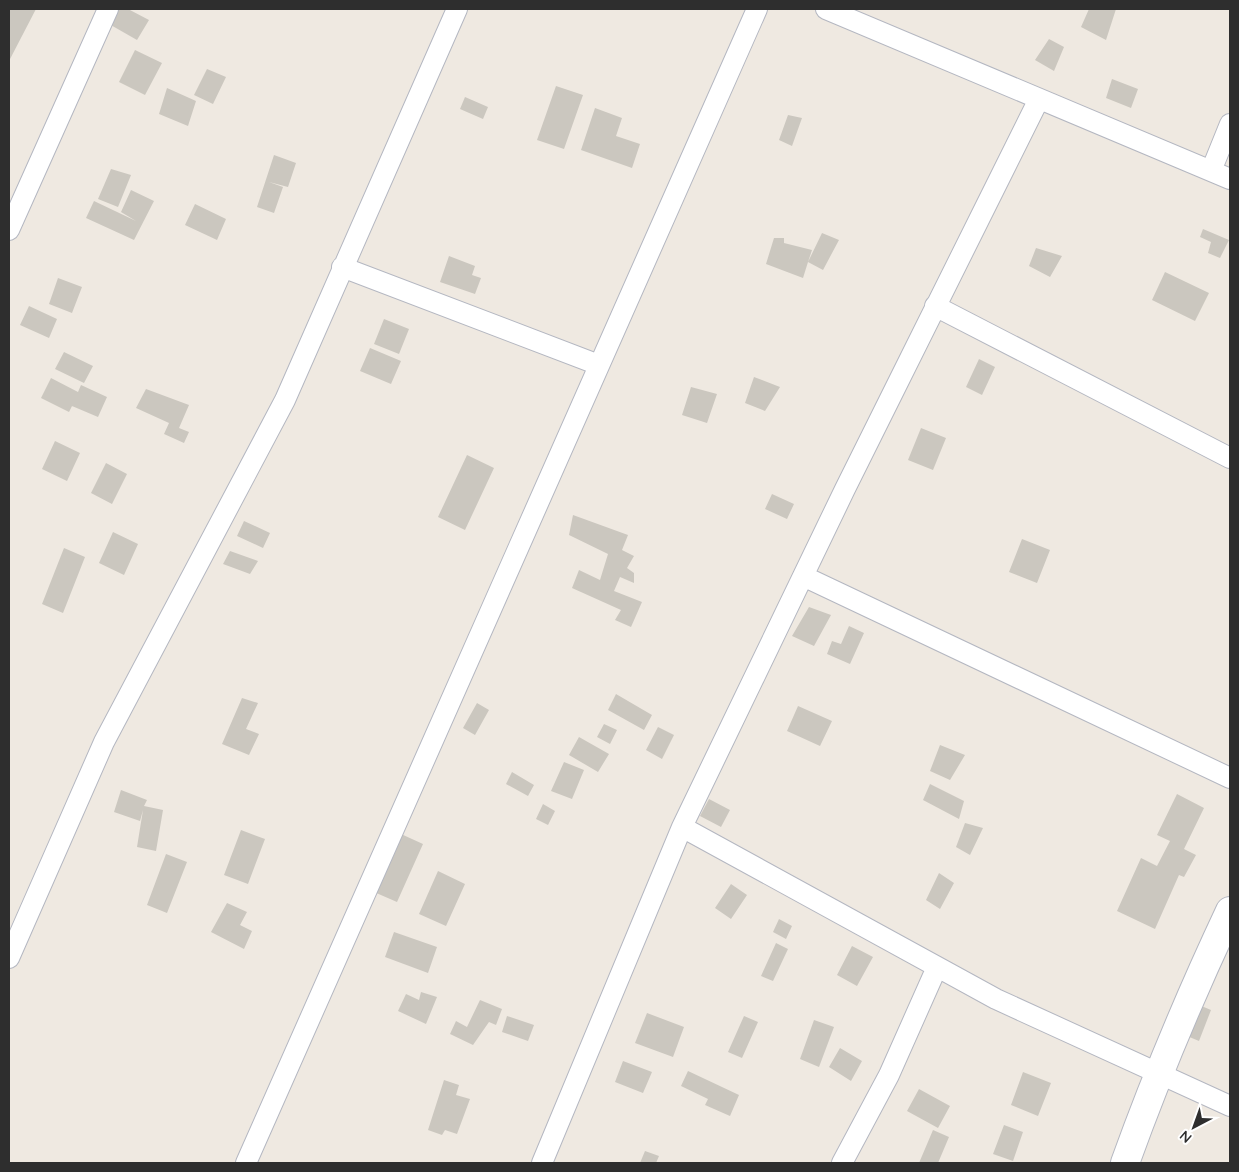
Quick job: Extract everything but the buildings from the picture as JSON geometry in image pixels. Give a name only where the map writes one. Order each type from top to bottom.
[{"type":"street","points":[[9,230],[108,9]]},
{"type":"street","points":[[9,958],[104,742],[285,400],[457,9]]},
{"type":"street","points":[[246,1163],[757,9]]},
{"type":"street","points":[[826,9],[1230,179]]},
{"type":"street","points":[[542,1163],[682,827],[935,306],[1039,99]]},
{"type":"street","points":[[1211,171],[1230,124]]},
{"type":"street","points":[[342,267],[599,365]]},
{"type":"street","points":[[935,306],[1230,458]]},
{"type":"street","points":[[803,576],[1230,778]]},
{"type":"street","points":[[682,827],[996,999],[1230,1106]]},
{"type":"street","points":[[1125,1163],[1158,1073],[1190,997],[1230,911]]},
{"type":"street","points":[[842,1163],[889,1075],[937,967]]}]
